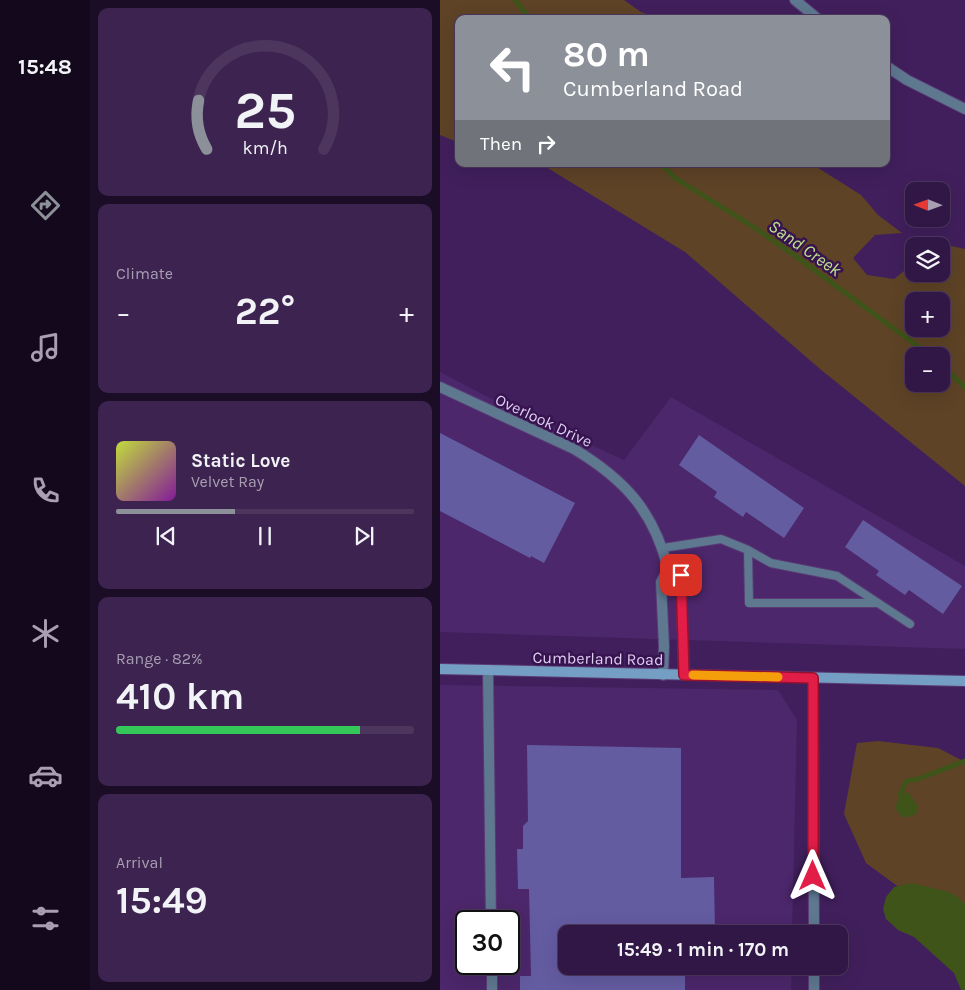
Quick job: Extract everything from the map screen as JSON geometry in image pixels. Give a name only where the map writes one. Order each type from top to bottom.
[{"type":"main road","name":"Cumberland Road","points":[[440,668],[965,681]]},
{"type":"street","points":[[795,0],[813,15]]},
{"type":"street","points":[[890,69],[907,80],[965,109]]},
{"type":"street","name":"Overlook Drive","points":[[440,387],[574,449],[593,460],[633,494],[646,514],[663,548],[668,569],[661,582],[664,646],[663,675]]},
{"type":"street","name":"Overlook Drive","points":[[668,569],[681,575],[684,675]]},
{"type":"street","points":[[488,670],[491,910]]},
{"type":"street","points":[[813,678],[814,925]]},
{"type":"street","points":[[492,975],[492,990]]},
{"type":"street","points":[[814,975],[814,990]]},
{"type":"lane","points":[[663,548],[722,539],[748,550],[771,563],[837,576],[910,624]]},
{"type":"lane","points":[[748,550],[749,603],[877,602]]},
{"type":"shaded area","points":[[440,0],[624,0],[641,12],[650,15],[455,15],[455,141],[440,135]]},
{"type":"shaded area","points":[[546,167],[817,167],[861,195],[878,215],[902,233],[875,235],[853,258],[867,275],[894,279],[905,270],[905,282],[950,282],[950,246],[965,249],[965,486],[820,369],[685,252]]},
{"type":"shaded area","points":[[440,372],[492,399],[624,460],[671,397],[965,566],[965,649],[440,632]]},
{"type":"shaded area","points":[[440,685],[778,690],[797,720],[792,925],[558,925],[558,975],[792,975],[791,990],[440,990]]},
{"type":"shaded area","points":[[878,741],[938,748],[965,762],[965,936],[866,863],[844,814],[857,743]]},
{"type":"shaded area","points":[[908,792],[917,805],[918,813],[909,817],[902,817],[895,808],[900,795]]},
{"type":"shaded area","points":[[912,883],[952,893],[965,903],[965,990],[961,990],[954,973],[914,937],[898,930],[886,919],[883,909],[886,897],[894,887]]},
{"type":"building","points":[[440,433],[575,503],[544,563],[531,556],[530,558],[440,511]]},
{"type":"building","points":[[699,435],[804,508],[784,538],[746,512],[743,517],[714,497],[717,492],[679,465]]},
{"type":"building","points":[[863,520],[962,586],[943,614],[909,590],[905,595],[876,575],[879,571],[845,547]]},
{"type":"building","points":[[527,745],[681,748],[681,878],[714,877],[715,925],[558,925],[558,975],[685,975],[685,990],[520,990],[520,976],[531,976],[529,889],[518,889],[517,849],[523,849],[523,826],[528,821]]},
{"type":"waterway","name":"Sand Creek","points":[[515,0],[527,15]]},
{"type":"waterway","name":"Sand Creek","points":[[664,167],[675,178],[752,226],[794,255],[919,347]]},
{"type":"waterway","name":"Sand Creek","points":[[950,373],[965,387]]},
{"type":"waterway","points":[[900,795],[906,781],[918,779],[965,761]]},
{"type":"slow traffic","points":[[693,675],[778,677]]},
{"type":"route","points":[[681,575],[684,675],[813,678],[813,876]]}]
